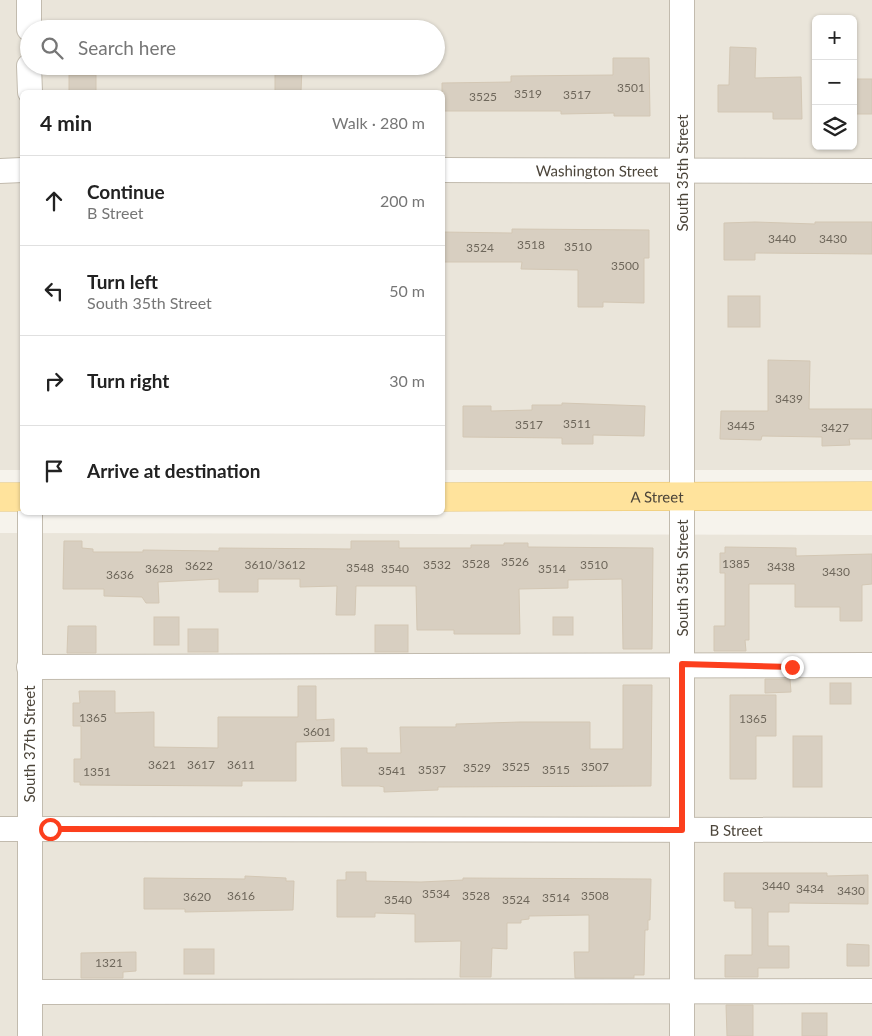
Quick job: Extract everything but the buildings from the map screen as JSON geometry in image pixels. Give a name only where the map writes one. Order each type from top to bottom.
[{"type":"main road","name":"A Street","points":[[445,497],[872,496]]},
{"type":"main road","points":[[0,497],[20,497]]},
{"type":"street","points":[[30,0],[30,20]]},
{"type":"street","name":"South 35th Street","points":[[682,0],[682,1036]]},
{"type":"street","points":[[30,75],[30,90]]},
{"type":"street","points":[[0,170],[20,170]]},
{"type":"street","name":"Washington Street","points":[[445,170],[872,171]]},
{"type":"street","name":"South 37th Street","points":[[30,515],[30,1036]]},
{"type":"street","points":[[29,667],[682,664],[792,667],[872,666]]},
{"type":"street","name":"B Street","points":[[0,829],[872,830]]},
{"type":"street","points":[[30,992],[872,991]]},
{"type":"shaded area","points":[[0,0],[872,0],[872,470],[445,470],[445,90],[20,90],[20,470],[0,470]]},
{"type":"shaded area","points":[[0,533],[872,535],[872,1036],[0,1036]]},
{"type":"route","points":[[50,829],[682,830],[682,664],[792,667]]}]
